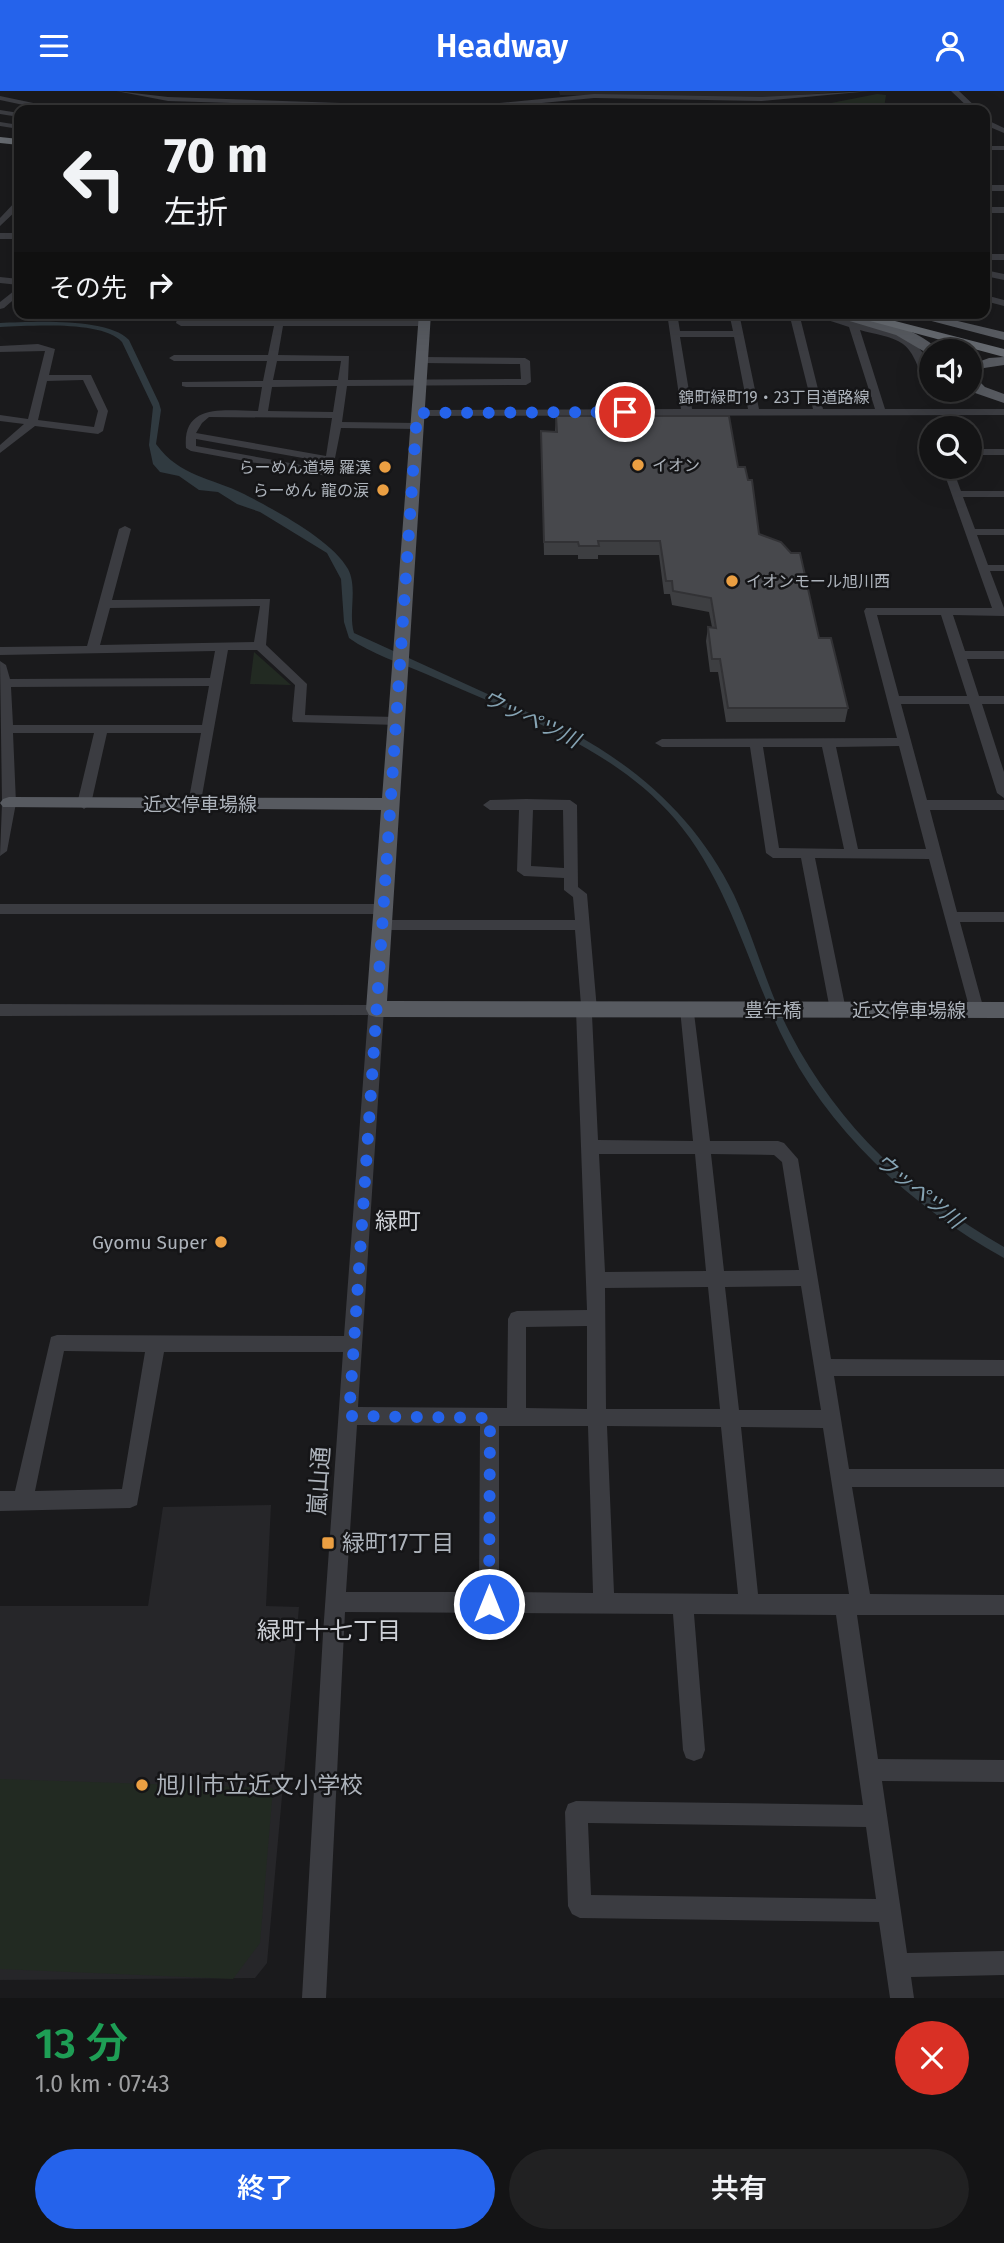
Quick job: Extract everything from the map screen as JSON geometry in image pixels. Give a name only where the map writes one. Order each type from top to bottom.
[{"type":"highway","points":[[850,319],[1004,353]]},
{"type":"highway","points":[[898,319],[1004,346]]},
{"type":"main road","points":[[425,319],[376,1009],[688,1009]]},
{"type":"main road","points":[[851,319],[901,333],[919,343]]},
{"type":"main road","points":[[932,319],[1004,336]]},
{"type":"main road","points":[[982,364],[1004,361]]},
{"type":"main road","points":[[982,391],[1004,401]]},
{"type":"main road","points":[[982,397],[1004,401]]},
{"type":"main road","name":"近文停車場線","points":[[9,803],[392,804]]},
{"type":"main road","name":"豊年橋","points":[[688,1009],[814,1010]]},
{"type":"main road","name":"近文停車場線","points":[[814,1010],[975,1010],[1003,1014]]},
{"type":"street","points":[[120,91],[168,99],[341,105]]},
{"type":"street","points":[[499,105],[594,96],[762,99],[863,91]]},
{"type":"street","points":[[788,105],[854,97],[863,91]]},
{"type":"street","points":[[955,91],[970,105]]},
{"type":"street","points":[[33,105],[42,94]]},
{"type":"street","points":[[0,98],[22,105]]},
{"type":"street","points":[[1001,210],[1004,222]]},
{"type":"street","points":[[0,223],[14,211]]},
{"type":"street","points":[[0,306],[14,294]]},
{"type":"street","points":[[182,319],[181,323],[278,324],[299,319],[425,319]]},
{"type":"street","points":[[673,319],[687,412]]},
{"type":"street","points":[[735,319],[754,412]]},
{"type":"street","points":[[796,319],[819,413]]},
{"type":"street","points":[[850,319],[914,346],[919,357]]},
{"type":"street","points":[[850,319],[881,412]]},
{"type":"street","points":[[262,415],[278,324]]},
{"type":"street","points":[[675,334],[738,334]]},
{"type":"street","points":[[0,349],[50,349],[32,423],[0,450]]},
{"type":"street","points":[[174,358],[346,358],[337,420]]},
{"type":"street","points":[[186,384],[526,382],[525,361],[422,360]]},
{"type":"street","points":[[0,418],[98,431],[103,411],[87,377],[44,378]]},
{"type":"street","points":[[938,402],[942,413]]},
{"type":"street","name":"錦町緑町19・23丁目道路線","points":[[337,420],[327,473],[191,449],[190,435],[198,421],[206,414],[337,420],[687,412],[881,412],[931,417],[942,413],[1004,412]]},
{"type":"street","points":[[982,452],[1004,452]]},
{"type":"street","points":[[951,479],[1002,612],[870,611],[975,1010]]},
{"type":"street","points":[[957,494],[1004,494]]},
{"type":"street","points":[[93,648],[125,529]]},
{"type":"street","points":[[970,531],[1004,532]]},
{"type":"street","points":[[984,568],[1004,568]]},
{"type":"street","points":[[106,604],[266,602],[260,646]]},
{"type":"street","points":[[946,612],[975,701],[998,752],[1004,793]]},
{"type":"street","points":[[0,651],[260,646],[301,684],[298,719],[397,720]]},
{"type":"street","points":[[195,804],[222,648]]},
{"type":"street","points":[[961,655],[1004,655]]},
{"type":"street","points":[[0,665],[5,683],[9,803],[0,851]]},
{"type":"street","points":[[5,683],[216,682]]},
{"type":"street","points":[[894,700],[1004,700]]},
{"type":"street","points":[[83,804],[102,728]]},
{"type":"street","points":[[7,729],[206,729]]},
{"type":"street","points":[[828,742],[852,854]]},
{"type":"street","points":[[662,743],[905,742]]},
{"type":"street","points":[[756,743],[773,853],[935,854]]},
{"type":"street","points":[[490,804],[570,805],[571,890],[580,894],[586,1010],[604,1604]]},
{"type":"street","points":[[526,804],[524,871],[571,873]]},
{"type":"street","points":[[922,805],[1004,805]]},
{"type":"street","points":[[807,853],[838,1010]]},
{"type":"street","points":[[0,909],[383,917],[582,925]]},
{"type":"street","points":[[950,917],[1004,917]]},
{"type":"street","points":[[0,1010],[376,1009]]},
{"type":"street","name":"嵐山通","points":[[314,1998],[335,1602],[376,1009]]},
{"type":"street","points":[[688,1009],[749,1602]]},
{"type":"street","points":[[590,1147],[778,1149],[790,1159],[841,1478],[875,1816],[902,1998]]},
{"type":"street","points":[[596,1280],[809,1278]]},
{"type":"street","points":[[516,1418],[517,1319],[596,1318]]},
{"type":"street","points":[[0,1501],[130,1498],[156,1342]]},
{"type":"street","points":[[23,1501],[57,1343],[352,1343]]},
{"type":"street","points":[[824,1367],[1004,1368]]},
{"type":"street","points":[[349,1416],[832,1419]]},
{"type":"street","points":[[489,1604],[490,1418]]},
{"type":"street","points":[[841,1478],[1004,1478]]},
{"type":"street","points":[[335,1602],[1004,1605]]},
{"type":"street","points":[[683,1605],[694,1749]]},
{"type":"street","points":[[870,1770],[1004,1771]]},
{"type":"street","points":[[875,1816],[576,1812],[580,1906],[891,1911]]},
{"type":"street","points":[[898,1965],[1004,1963]]},
{"type":"shaded area","points":[[559,91],[850,91],[762,98],[560,95]]},
{"type":"shaded area","points":[[877,94],[886,95],[884,105],[810,105]]},
{"type":"shaded area","points":[[254,652],[291,685],[250,684]]},
{"type":"shaded area","name":"旭川市立近文小学校","points":[[271,1505],[266,1606],[299,1607],[267,1963],[255,1978],[0,1980],[0,1606],[148,1606],[163,1507]]},
{"type":"shaded area","points":[[0,1779],[273,1788],[260,1943],[233,1979],[0,1969]]},
{"type":"water","name":"ウッペツ川","points":[[0,323],[87,324],[104,327],[129,340],[161,410],[156,444],[165,455],[185,470],[256,500],[301,526],[329,547],[340,558],[351,576],[354,633],[573,733],[623,764],[667,801],[704,845],[720,869],[734,895],[790,1033],[831,1099],[881,1156],[938,1204],[1004,1247],[1004,1258],[936,1215],[904,1189],[874,1162],[821,1101],[780,1032],[735,922],[709,868],[675,819],[649,793],[591,751],[559,733],[376,654],[349,638],[344,622],[341,579],[327,553],[260,512],[237,504],[218,492],[199,490],[179,476],[160,472],[153,464],[149,445],[153,407],[122,342],[99,330],[83,327],[0,327]]},
{"type":"building","name":"イオンモール旭川西","points":[[556,416],[729,416],[738,467],[745,467],[748,480],[752,480],[759,534],[781,542],[791,553],[800,553],[819,638],[831,638],[848,708],[728,708],[720,659],[712,659],[708,627],[716,628],[711,598],[673,591],[672,581],[666,581],[660,541],[598,541],[599,546],[579,546],[578,542],[544,542],[541,431],[557,432]]},
{"type":"place","name":"イオン","points":[[638,465]]},
{"type":"place","name":"らーめん道場 羅漢","points":[[385,467]]},
{"type":"place","name":"らーめん 龍の涙","points":[[383,490]]},
{"type":"place","name":"イオンモール旭川西","points":[[732,581]]},
{"type":"place","name":"Gyomu Super","points":[[221,1242]]},
{"type":"place","name":"緑町17丁目","points":[[328,1543]]},
{"type":"place","name":"旭川市立近文小学校","points":[[142,1785]]},
{"type":"district","name":"緑町","points":[[398,1221]]},
{"type":"district","name":"緑町十七丁目","points":[[329,1631]]},
{"type":"route","points":[[489,1604],[490,1418],[349,1416],[417,413],[625,412]]}]
